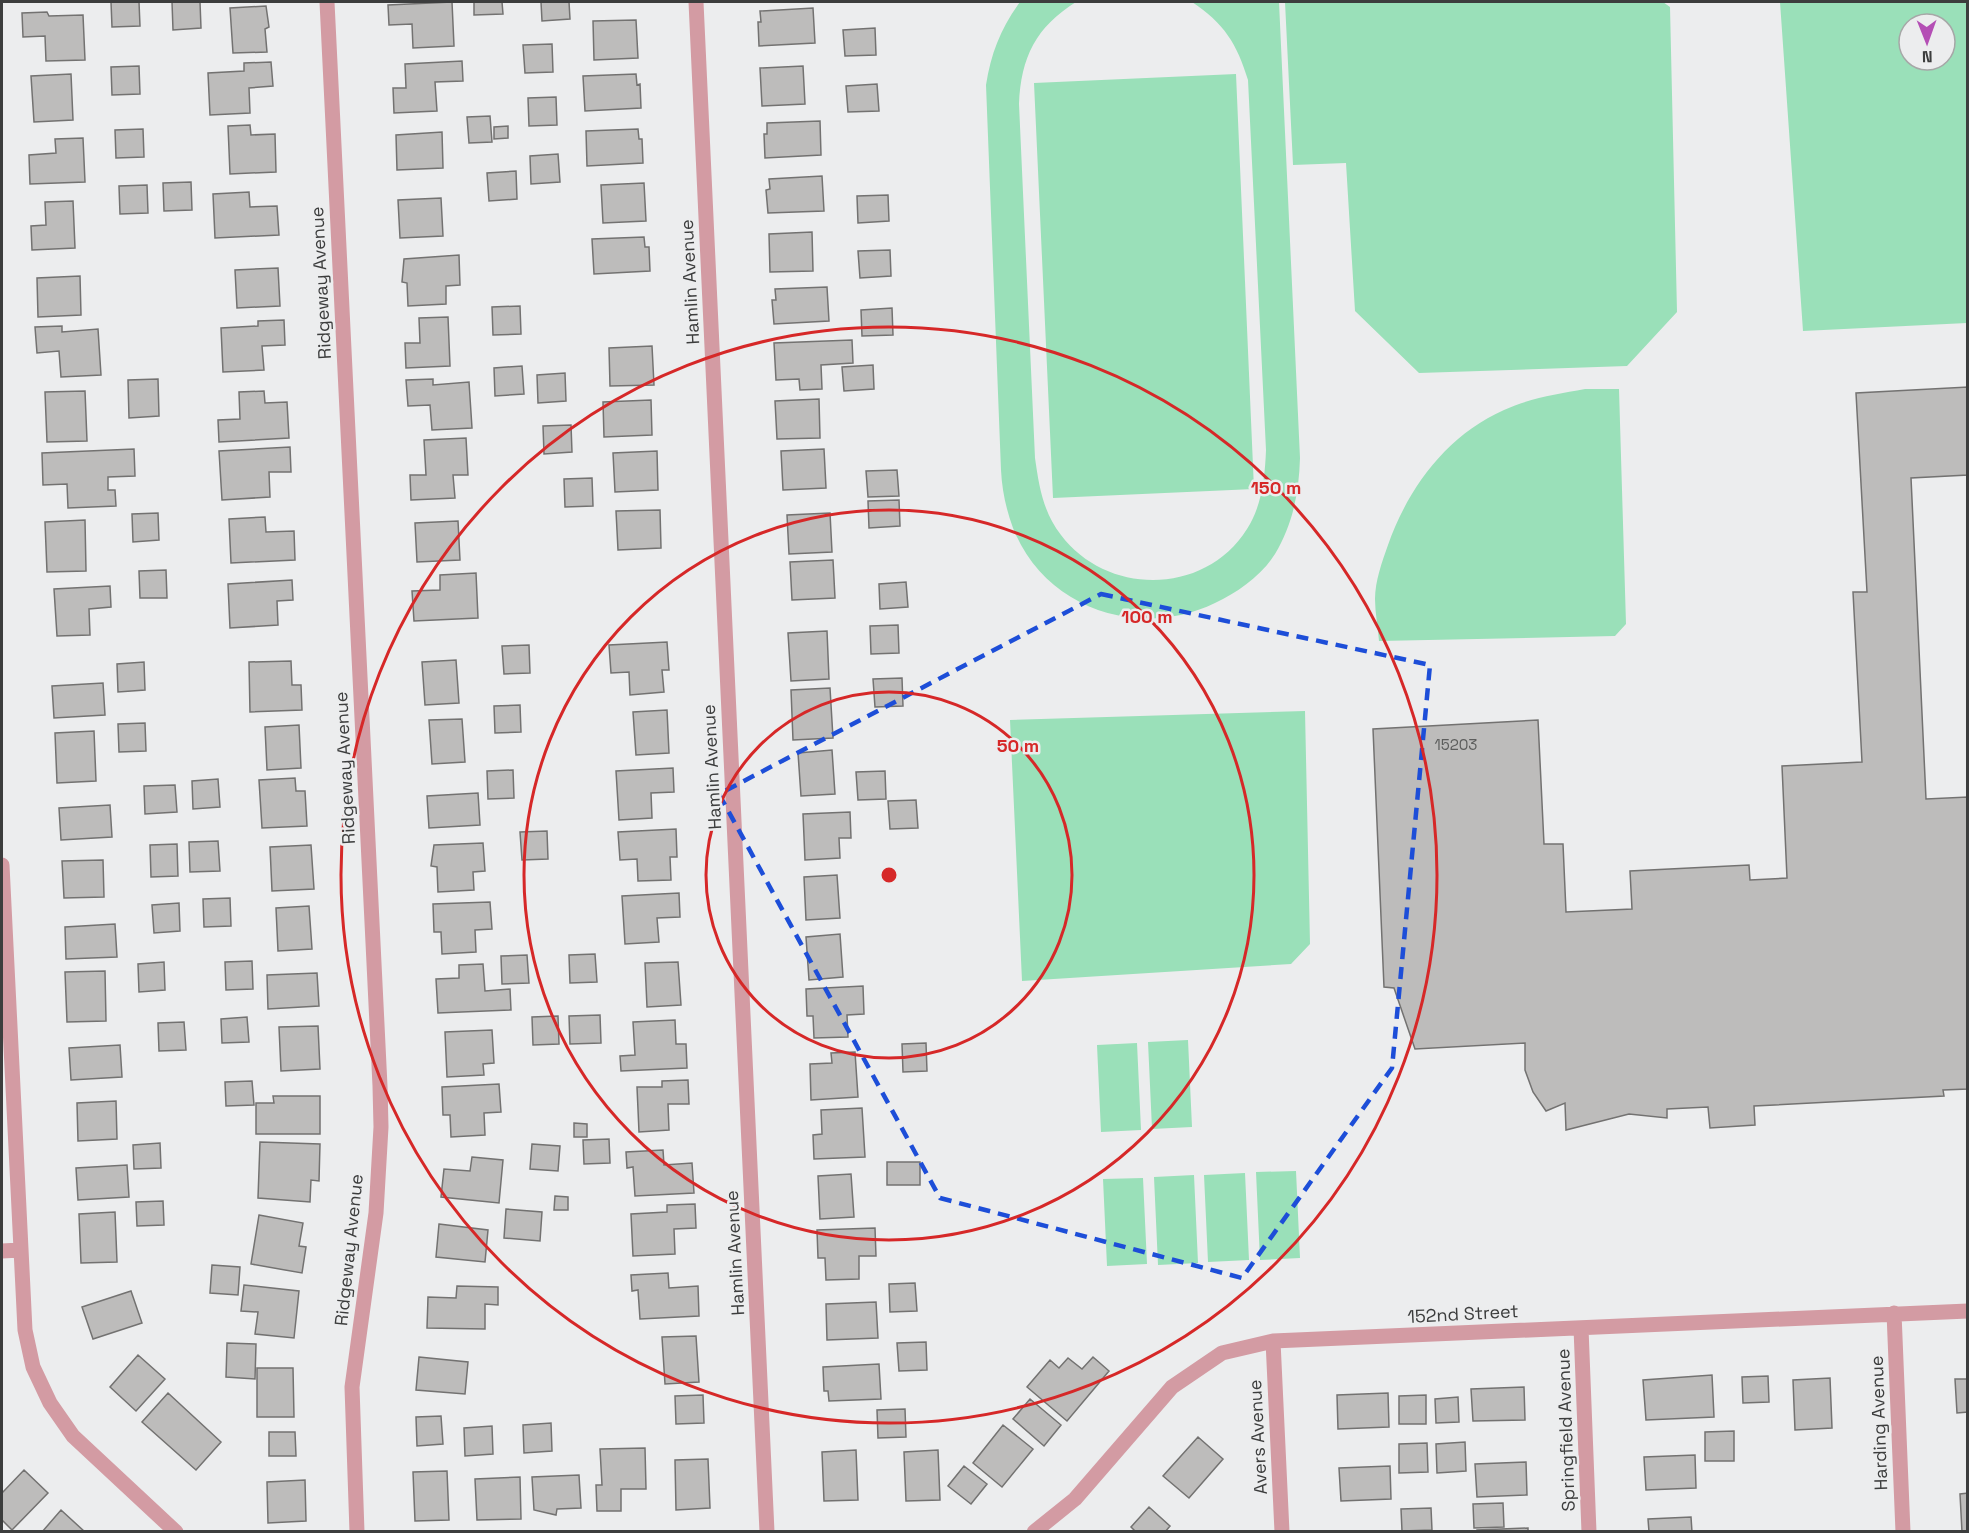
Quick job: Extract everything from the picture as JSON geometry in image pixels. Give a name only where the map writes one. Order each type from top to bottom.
[{"type":"street","name":"Ridgeway Avenue","points":[[327,2],[381,1127],[376,1213],[352,1387],[357,1532]]},
{"type":"street","name":"Hamlin Avenue","points":[[696,2],[767,1532]]},
{"type":"street","points":[[2,865],[20,1250],[25,1330],[33,1367],[50,1403],[73,1436],[176,1532]]},
{"type":"street","points":[[2,1251],[20,1250]]},
{"type":"street","name":"152nd Street","points":[[1034,1532],[1075,1499],[1172,1387],[1222,1353],[1273,1341],[1968,1311]]},
{"type":"street","name":"Harding Avenue","points":[[1894,1313],[1903,1532]]},
{"type":"street","name":"Springfield Avenue","points":[[1581,1328],[1589,1532]]},
{"type":"street","name":"Avers Avenue","points":[[1273,1341],[1282,1532]]},
{"type":"highlighted area","points":[[1101,594],[1430,665],[1392,1068],[1242,1278],[940,1198],[719,794]]},
{"type":"green space","points":[[1020,2],[1076,2],[1050,22],[1033,45],[1027,58],[1020,87],[1035,458],[1040,489],[1055,526],[1080,555],[1104,569],[1129,578],[1156,580],[1182,576],[1207,567],[1229,551],[1252,520],[1262,491],[1266,450],[1248,80],[1228,35],[1213,18],[1192,2],[1279,2],[1300,458],[1298,483],[1291,519],[1281,543],[1269,562],[1248,583],[1232,594],[1186,614],[1156,618],[1126,617],[1098,610],[1071,597],[1047,579],[1028,556],[1008,514],[1001,470],[986,85],[998,41],[1007,21]]},
{"type":"green space","points":[[1285,2],[1663,2],[1670,7],[1677,312],[1627,366],[1419,373],[1355,311],[1346,163],[1293,165]]},
{"type":"green space","points":[[1780,2],[1967,2],[1967,323],[1803,331]]},
{"type":"green space","points":[[1236,74],[1254,489],[1053,498],[1034,83]]},
{"type":"green space","points":[[1585,389],[1619,389],[1626,624],[1615,636],[1379,641],[1375,599],[1381,565],[1396,524],[1418,484],[1432,466],[1465,434],[1504,410],[1534,399]]},
{"type":"green space","points":[[1305,711],[1310,944],[1291,964],[1022,981],[1010,720]]},
{"type":"green space","points":[[1188,1040],[1192,1127],[1152,1129],[1148,1042]]},
{"type":"green space","points":[[1137,1043],[1141,1130],[1101,1132],[1097,1045]]},
{"type":"green space","points":[[1296,1171],[1300,1258],[1260,1260],[1256,1172]]},
{"type":"green space","points":[[1245,1173],[1249,1260],[1208,1262],[1204,1175]]},
{"type":"green space","points":[[1194,1175],[1198,1263],[1158,1265],[1154,1177]]},
{"type":"green space","points":[[1143,1178],[1147,1264],[1107,1266],[1103,1179]]},
{"type":"building","points":[[111,2],[139,2],[140,26],[112,27]]},
{"type":"building","points":[[172,2],[200,2],[201,28],[173,30]]},
{"type":"building","points":[[452,2],[454,46],[413,48],[412,24],[389,25],[388,5]]},
{"type":"building","points":[[474,2],[502,2],[503,14],[474,15]]},
{"type":"building","points":[[541,2],[569,2],[570,19],[542,21]]},
{"type":"building","points":[[266,6],[269,27],[265,29],[267,52],[233,53],[230,8]]},
{"type":"building","points":[[813,8],[815,43],[759,46],[760,11]]},
{"type":"building","points":[[47,12],[49,16],[83,15],[85,60],[46,61],[45,36],[23,37],[22,13]]},
{"type":"building","points":[[636,20],[638,58],[594,60],[593,21]]},
{"type":"building","points":[[875,28],[876,55],[845,56],[843,30]]},
{"type":"building","points":[[552,44],[553,72],[525,73],[523,45]]},
{"type":"building","points":[[462,61],[463,81],[435,82],[437,111],[394,113],[393,88],[406,88],[405,64]]},
{"type":"building","points":[[271,62],[273,86],[249,88],[250,113],[210,115],[208,73],[244,71],[244,63]]},
{"type":"building","points":[[139,66],[140,94],[112,95],[111,67]]},
{"type":"building","points":[[803,66],[805,104],[762,106],[760,68]]},
{"type":"building","points":[[71,74],[73,120],[34,122],[31,76]]},
{"type":"building","points":[[636,74],[637,85],[640,84],[641,108],[585,111],[583,76]]},
{"type":"building","points":[[877,84],[879,111],[848,112],[846,86]]},
{"type":"building","points":[[556,97],[557,125],[529,126],[528,98]]},
{"type":"building","points":[[490,116],[492,142],[469,143],[467,117]]},
{"type":"building","points":[[820,121],[821,155],[765,158],[764,134],[767,134],[767,123]]},
{"type":"building","points":[[250,125],[251,135],[275,134],[276,172],[230,174],[228,126]]},
{"type":"building","points":[[508,126],[508,138],[494,139],[494,127]]},
{"type":"building","points":[[143,129],[144,157],[116,158],[115,130]]},
{"type":"building","points":[[638,129],[639,139],[642,139],[643,163],[587,166],[586,131]]},
{"type":"building","points":[[442,132],[443,168],[397,170],[396,135]]},
{"type":"building","points":[[83,138],[85,182],[30,184],[29,155],[56,153],[55,139]]},
{"type":"building","points":[[558,154],[560,182],[531,184],[530,156]]},
{"type":"building","points":[[516,171],[517,199],[489,201],[487,173]]},
{"type":"building","points":[[822,176],[824,211],[768,213],[766,190],[770,189],[769,179]]},
{"type":"building","points":[[191,182],[192,210],[164,211],[163,183]]},
{"type":"building","points":[[644,183],[646,221],[603,223],[601,185]]},
{"type":"building","points":[[147,185],[148,213],[120,214],[119,186]]},
{"type":"building","points":[[249,192],[250,207],[277,206],[279,235],[215,238],[213,194]]},
{"type":"building","points":[[888,195],[889,221],[858,223],[857,196]]},
{"type":"building","points":[[441,198],[443,236],[400,238],[398,200]]},
{"type":"building","points":[[73,201],[75,248],[32,250],[31,226],[46,225],[45,202]]},
{"type":"building","points":[[812,232],[813,271],[770,272],[769,234]]},
{"type":"building","points":[[644,237],[645,247],[649,247],[650,271],[594,274],[592,239]]},
{"type":"building","points":[[890,250],[891,276],[860,278],[858,251]]},
{"type":"building","points":[[459,255],[460,285],[446,286],[446,304],[408,306],[407,283],[402,282],[404,259]]},
{"type":"building","points":[[278,268],[280,306],[237,308],[235,270]]},
{"type":"building","points":[[80,276],[81,315],[38,317],[37,278]]},
{"type":"building","points":[[827,287],[829,321],[774,324],[772,300],[776,300],[775,289]]},
{"type":"building","points":[[520,306],[521,334],[493,335],[492,307]]},
{"type":"building","points":[[892,308],[893,335],[862,336],[861,310]]},
{"type":"building","points":[[448,317],[450,366],[406,368],[405,343],[420,343],[419,318]]},
{"type":"building","points":[[284,320],[285,345],[262,346],[264,370],[223,372],[221,328],[258,326],[258,321]]},
{"type":"building","points":[[62,326],[62,332],[98,329],[101,375],[61,377],[59,351],[37,353],[35,327]]},
{"type":"building","points":[[852,340],[853,363],[821,365],[822,389],[800,390],[799,379],[776,380],[774,343]]},
{"type":"building","points":[[652,346],[654,385],[610,386],[609,348]]},
{"type":"building","points":[[873,365],[874,389],[844,391],[842,367]]},
{"type":"building","points":[[522,366],[524,394],[495,396],[494,368]]},
{"type":"building","points":[[565,373],[566,401],[538,403],[537,375]]},
{"type":"building","points":[[158,379],[159,416],[129,418],[128,380]]},
{"type":"building","points":[[433,379],[433,385],[469,382],[472,428],[432,430],[430,405],[408,406],[406,380]]},
{"type":"building","points":[[1968,387],[1968,475],[1911,478],[1926,799],[1968,797],[1968,1089],[1943,1090],[1944,1096],[1754,1106],[1755,1125],[1710,1128],[1708,1107],[1667,1109],[1667,1118],[1629,1114],[1566,1130],[1565,1103],[1546,1111],[1533,1092],[1525,1070],[1525,1043],[1415,1049],[1394,988],[1384,987],[1373,729],[1538,720],[1544,844],[1563,844],[1566,912],[1632,909],[1630,871],[1749,865],[1750,880],[1787,878],[1782,766],[1862,762],[1853,592],[1867,592],[1856,393]]},
{"type":"building","points":[[85,391],[87,441],[47,442],[45,392]]},
{"type":"building","points":[[264,391],[265,403],[287,402],[289,438],[219,442],[218,420],[240,419],[239,392]]},
{"type":"building","points":[[819,399],[820,438],[777,439],[775,401]]},
{"type":"building","points":[[651,400],[652,435],[604,437],[603,402]]},
{"type":"building","points":[[571,425],[572,452],[544,454],[543,426]]},
{"type":"building","points":[[466,438],[468,475],[453,475],[455,498],[411,500],[410,475],[426,475],[424,440]]},
{"type":"building","points":[[290,447],[291,472],[269,472],[270,497],[222,500],[219,451]]},
{"type":"building","points":[[134,449],[135,476],[108,477],[108,490],[115,490],[116,506],[68,508],[67,484],[43,485],[42,453]]},
{"type":"building","points":[[824,449],[826,488],[783,490],[781,451]]},
{"type":"building","points":[[657,451],[658,490],[615,492],[613,453]]},
{"type":"building","points":[[897,470],[899,496],[868,497],[866,471]]},
{"type":"building","points":[[592,478],[593,506],[565,507],[564,479]]},
{"type":"building","points":[[899,500],[900,526],[869,528],[868,501]]},
{"type":"building","points":[[660,510],[661,548],[618,550],[616,511]]},
{"type":"building","points":[[158,513],[159,540],[133,542],[132,514]]},
{"type":"building","points":[[830,513],[832,552],[789,554],[787,515]]},
{"type":"building","points":[[265,517],[266,532],[294,531],[295,560],[231,563],[229,519]]},
{"type":"building","points":[[85,520],[86,571],[47,572],[45,522]]},
{"type":"building","points":[[458,521],[460,560],[417,562],[415,523]]},
{"type":"building","points":[[833,560],[835,598],[792,600],[790,562]]},
{"type":"building","points":[[166,570],[167,598],[140,598],[139,571]]},
{"type":"building","points":[[476,573],[478,618],[414,621],[412,591],[440,590],[440,575]]},
{"type":"building","points":[[292,580],[293,600],[277,601],[278,625],[230,628],[228,584]]},
{"type":"building","points":[[906,582],[908,607],[880,609],[879,584]]},
{"type":"building","points":[[110,586],[111,607],[89,609],[90,635],[57,636],[54,589]]},
{"type":"building","points":[[898,625],[899,653],[871,654],[870,626]]},
{"type":"building","points":[[827,631],[829,679],[791,681],[788,633]]},
{"type":"building","points":[[667,642],[669,670],[662,670],[664,692],[630,695],[629,672],[611,673],[609,645]]},
{"type":"building","points":[[529,645],[530,673],[504,674],[502,646]]},
{"type":"building","points":[[456,660],[459,703],[425,705],[422,662]]},
{"type":"building","points":[[291,661],[292,685],[301,685],[302,710],[250,712],[249,662]]},
{"type":"building","points":[[144,662],[145,690],[118,692],[117,664]]},
{"type":"building","points":[[902,678],[903,706],[875,707],[873,679]]},
{"type":"building","points":[[103,683],[105,715],[54,718],[52,686]]},
{"type":"building","points":[[830,688],[833,738],[793,740],[791,690]]},
{"type":"building","points":[[520,705],[521,732],[495,733],[494,706]]},
{"type":"building","points":[[667,710],[669,753],[636,755],[633,712]]},
{"type":"building","points":[[462,719],[465,762],[432,764],[429,720]]},
{"type":"building","points":[[145,723],[146,751],[119,752],[118,724]]},
{"type":"building","points":[[299,725],[301,768],[267,770],[265,727]]},
{"type":"building","points":[[94,731],[96,781],[57,783],[55,733]]},
{"type":"building","points":[[832,750],[835,794],[801,796],[798,753]]},
{"type":"building","points":[[673,768],[674,792],[651,793],[652,818],[619,820],[616,771]]},
{"type":"building","points":[[513,770],[514,798],[488,799],[487,771]]},
{"type":"building","points":[[885,771],[886,799],[858,800],[856,772]]},
{"type":"building","points":[[295,778],[296,791],[305,791],[307,826],[262,828],[259,780]]},
{"type":"building","points":[[218,779],[220,807],[193,809],[192,781]]},
{"type":"building","points":[[175,785],[177,812],[145,814],[144,786]]},
{"type":"building","points":[[478,793],[480,825],[429,828],[427,796]]},
{"type":"building","points":[[916,800],[918,828],[890,829],[888,801]]},
{"type":"building","points":[[110,805],[112,837],[61,840],[59,808]]},
{"type":"building","points":[[850,812],[851,838],[839,838],[840,858],[805,860],[803,814]]},
{"type":"building","points":[[676,829],[677,857],[670,857],[671,880],[638,881],[637,859],[620,860],[618,832]]},
{"type":"building","points":[[547,831],[548,859],[522,860],[520,832]]},
{"type":"building","points":[[218,841],[220,871],[190,872],[189,842]]},
{"type":"building","points":[[483,843],[485,871],[473,872],[474,890],[438,892],[437,867],[431,866],[434,845]]},
{"type":"building","points":[[177,844],[178,876],[151,877],[150,845]]},
{"type":"building","points":[[311,845],[314,889],[272,891],[270,847]]},
{"type":"building","points":[[103,860],[104,897],[64,898],[62,861]]},
{"type":"building","points":[[837,875],[840,918],[806,920],[804,877]]},
{"type":"building","points":[[679,893],[680,917],[657,918],[659,942],[625,944],[622,896]]},
{"type":"building","points":[[230,898],[231,926],[204,927],[203,899]]},
{"type":"building","points":[[490,902],[492,929],[475,930],[476,952],[442,954],[441,932],[434,932],[433,904]]},
{"type":"building","points":[[179,903],[180,931],[154,933],[152,905]]},
{"type":"building","points":[[309,906],[312,949],[278,951],[276,908]]},
{"type":"building","points":[[115,924],[117,957],[66,959],[65,927]]},
{"type":"building","points":[[840,934],[843,977],[809,980],[806,937]]},
{"type":"building","points":[[595,954],[597,982],[570,983],[569,955]]},
{"type":"building","points":[[527,955],[529,983],[502,984],[501,956]]},
{"type":"building","points":[[252,961],[253,989],[226,990],[225,962]]},
{"type":"building","points":[[164,962],[165,990],[139,992],[138,964]]},
{"type":"building","points":[[678,962],[681,1005],[647,1007],[645,963]]},
{"type":"building","points":[[483,964],[485,991],[510,989],[511,1010],[438,1013],[436,979],[459,978],[459,965]]},
{"type":"building","points":[[105,971],[106,1021],[67,1022],[65,972]]},
{"type":"building","points":[[317,973],[319,1006],[268,1009],[267,975]]},
{"type":"building","points":[[863,986],[864,1014],[847,1015],[848,1037],[814,1038],[813,1016],[807,1016],[806,989]]},
{"type":"building","points":[[600,1015],[601,1043],[570,1044],[569,1016]]},
{"type":"building","points":[[558,1016],[559,1044],[533,1045],[532,1017]]},
{"type":"building","points":[[247,1017],[249,1042],[222,1043],[221,1019]]},
{"type":"building","points":[[675,1020],[676,1044],[686,1044],[687,1068],[621,1071],[620,1056],[635,1055],[633,1022]]},
{"type":"building","points":[[184,1022],[186,1050],[159,1051],[158,1023]]},
{"type":"building","points":[[318,1026],[320,1069],[281,1071],[279,1027]]},
{"type":"building","points":[[492,1030],[494,1063],[483,1064],[484,1075],[447,1077],[445,1032]]},
{"type":"building","points":[[926,1043],[927,1071],[903,1072],[902,1044]]},
{"type":"building","points":[[120,1045],[122,1077],[71,1080],[69,1048]]},
{"type":"building","points":[[855,1052],[858,1097],[811,1100],[810,1064],[832,1063],[831,1053]]},
{"type":"building","points":[[688,1080],[689,1104],[668,1104],[669,1130],[639,1132],[637,1087],[662,1087],[662,1081]]},
{"type":"building","points":[[252,1081],[254,1105],[226,1106],[225,1082]]},
{"type":"building","points":[[499,1084],[501,1112],[484,1113],[485,1135],[451,1137],[450,1115],[443,1115],[442,1087]]},
{"type":"building","points":[[273,1096],[320,1096],[320,1134],[256,1134],[256,1103],[274,1103]]},
{"type":"building","points":[[116,1101],[117,1139],[78,1141],[77,1103]]},
{"type":"building","points":[[862,1108],[865,1157],[814,1159],[813,1135],[822,1134],[821,1110]]},
{"type":"building","points":[[574,1123],[587,1124],[587,1137],[574,1137]]},
{"type":"building","points":[[609,1139],[610,1163],[584,1164],[583,1140]]},
{"type":"building","points":[[260,1142],[320,1144],[319,1181],[311,1180],[310,1202],[258,1198]]},
{"type":"building","points":[[160,1143],[161,1168],[134,1169],[133,1145]]},
{"type":"building","points":[[532,1144],[560,1146],[558,1171],[530,1169]]},
{"type":"building","points":[[663,1150],[664,1165],[692,1163],[694,1193],[635,1196],[633,1167],[627,1168],[626,1152]]},
{"type":"building","points":[[472,1157],[503,1160],[499,1203],[441,1197],[444,1169],[470,1171]]},
{"type":"building","points":[[887,1162],[920,1162],[920,1185],[887,1185]]},
{"type":"building","points":[[127,1165],[129,1197],[78,1200],[76,1168]]},
{"type":"building","points":[[851,1174],[854,1217],[820,1219],[818,1176]]},
{"type":"building","points":[[555,1196],[568,1197],[568,1210],[554,1210]]},
{"type":"building","points":[[163,1201],[164,1225],[137,1226],[136,1202]]},
{"type":"building","points":[[695,1204],[696,1228],[674,1229],[675,1254],[633,1256],[631,1214],[667,1212],[667,1205]]},
{"type":"building","points":[[506,1209],[542,1212],[540,1241],[504,1238]]},
{"type":"building","points":[[115,1212],[117,1262],[81,1263],[79,1214]]},
{"type":"building","points":[[259,1215],[303,1223],[299,1246],[306,1247],[302,1273],[251,1264]]},
{"type":"building","points":[[439,1224],[488,1230],[485,1262],[436,1257]]},
{"type":"building","points":[[875,1228],[876,1256],[859,1256],[859,1279],[826,1280],[825,1258],[818,1258],[817,1230]]},
{"type":"building","points":[[212,1265],[240,1267],[238,1295],[210,1293]]},
{"type":"building","points":[[668,1273],[669,1288],[698,1286],[699,1316],[640,1319],[638,1290],[632,1291],[631,1275]]},
{"type":"building","points":[[915,1283],[917,1311],[890,1312],[889,1284]]},
{"type":"building","points":[[244,1285],[299,1291],[294,1338],[255,1334],[258,1312],[241,1311]]},
{"type":"building","points":[[457,1286],[498,1287],[498,1305],[485,1304],[485,1329],[427,1328],[428,1297],[456,1298]]},
{"type":"building","points":[[131,1291],[142,1323],[93,1339],[82,1307]]},
{"type":"building","points":[[876,1302],[878,1338],[827,1340],[826,1304]]},
{"type":"building","points":[[696,1336],[699,1382],[665,1384],[662,1337]]},
{"type":"building","points":[[926,1342],[927,1370],[899,1371],[897,1343]]},
{"type":"building","points":[[227,1343],[256,1344],[255,1379],[226,1377]]},
{"type":"building","points":[[138,1355],[165,1379],[136,1411],[110,1387]]},
{"type":"building","points":[[419,1357],[468,1362],[465,1394],[416,1390]]},
{"type":"building","points":[[1093,1357],[1109,1371],[1067,1421],[1027,1387],[1050,1360],[1059,1368],[1068,1358],[1082,1369]]},
{"type":"building","points":[[879,1364],[881,1399],[829,1401],[828,1391],[824,1391],[823,1367]]},
{"type":"building","points":[[257,1368],[293,1368],[294,1417],[257,1417]]},
{"type":"building","points":[[1712,1375],[1714,1417],[1646,1420],[1643,1380]]},
{"type":"building","points":[[1768,1376],[1769,1402],[1743,1403],[1742,1377]]},
{"type":"building","points":[[1830,1378],[1832,1428],[1795,1430],[1793,1380]]},
{"type":"building","points":[[1955,1379],[1968,1379],[1968,1412],[1957,1413]]},
{"type":"building","points":[[1524,1387],[1525,1420],[1473,1421],[1471,1389]]},
{"type":"building","points":[[168,1393],[221,1442],[196,1470],[142,1422]]},
{"type":"building","points":[[1388,1393],[1389,1427],[1338,1429],[1337,1395]]},
{"type":"building","points":[[703,1395],[704,1423],[676,1424],[675,1396]]},
{"type":"building","points":[[1426,1395],[1426,1424],[1399,1424],[1399,1396]]},
{"type":"building","points":[[1458,1397],[1459,1422],[1436,1423],[1435,1399]]},
{"type":"building","points":[[1030,1399],[1061,1425],[1044,1446],[1013,1419]]},
{"type":"building","points":[[905,1409],[906,1437],[878,1438],[877,1410]]},
{"type":"building","points":[[441,1416],[443,1444],[417,1446],[416,1417]]},
{"type":"building","points":[[551,1423],[552,1451],[524,1453],[523,1425]]},
{"type":"building","points":[[1003,1425],[1033,1449],[1002,1487],[973,1463]]},
{"type":"building","points":[[492,1426],[493,1454],[465,1456],[464,1428]]},
{"type":"building","points":[[1734,1431],[1734,1461],[1705,1461],[1705,1432]]},
{"type":"building","points":[[269,1432],[295,1432],[296,1456],[269,1456]]},
{"type":"building","points":[[1198,1437],[1223,1459],[1189,1498],[1163,1476]]},
{"type":"building","points":[[1465,1442],[1466,1471],[1437,1473],[1436,1444]]},
{"type":"building","points":[[1427,1443],[1428,1472],[1399,1473],[1399,1444]]},
{"type":"building","points":[[645,1448],[646,1489],[621,1489],[621,1511],[597,1511],[596,1485],[602,1485],[600,1449]]},
{"type":"building","points":[[856,1450],[858,1500],[824,1501],[822,1452]]},
{"type":"building","points":[[938,1450],[940,1500],[906,1501],[904,1452]]},
{"type":"building","points":[[1695,1455],[1696,1488],[1646,1490],[1644,1457]]},
{"type":"building","points":[[708,1459],[710,1508],[676,1510],[675,1460]]},
{"type":"building","points":[[1526,1462],[1527,1495],[1477,1497],[1475,1464]]},
{"type":"building","points":[[964,1466],[987,1484],[971,1504],[948,1486]]},
{"type":"building","points":[[1390,1466],[1391,1499],[1341,1501],[1339,1468]]},
{"type":"building","points":[[24,1470],[48,1493],[12,1530],[2,1520],[2,1493]]},
{"type":"building","points":[[447,1471],[449,1520],[415,1521],[413,1472]]},
{"type":"building","points":[[579,1475],[581,1508],[557,1509],[556,1515],[534,1510],[532,1477]]},
{"type":"building","points":[[520,1477],[521,1519],[477,1520],[475,1479]]},
{"type":"building","points":[[305,1480],[306,1521],[268,1523],[267,1482]]},
{"type":"building","points":[[1968,1493],[1968,1532],[1962,1532],[1960,1494]]},
{"type":"building","points":[[1503,1503],[1504,1527],[1474,1528],[1473,1504]]},
{"type":"building","points":[[1149,1507],[1170,1526],[1165,1532],[1136,1532],[1131,1527]]},
{"type":"building","points":[[1431,1508],[1432,1530],[1402,1531],[1401,1509]]},
{"type":"building","points":[[61,1510],[85,1532],[42,1532]]},
{"type":"building","points":[[1691,1517],[1692,1532],[1649,1532],[1648,1519]]},
{"type":"building","points":[[1528,1528],[1528,1532],[1477,1532],[1477,1530]]}]
